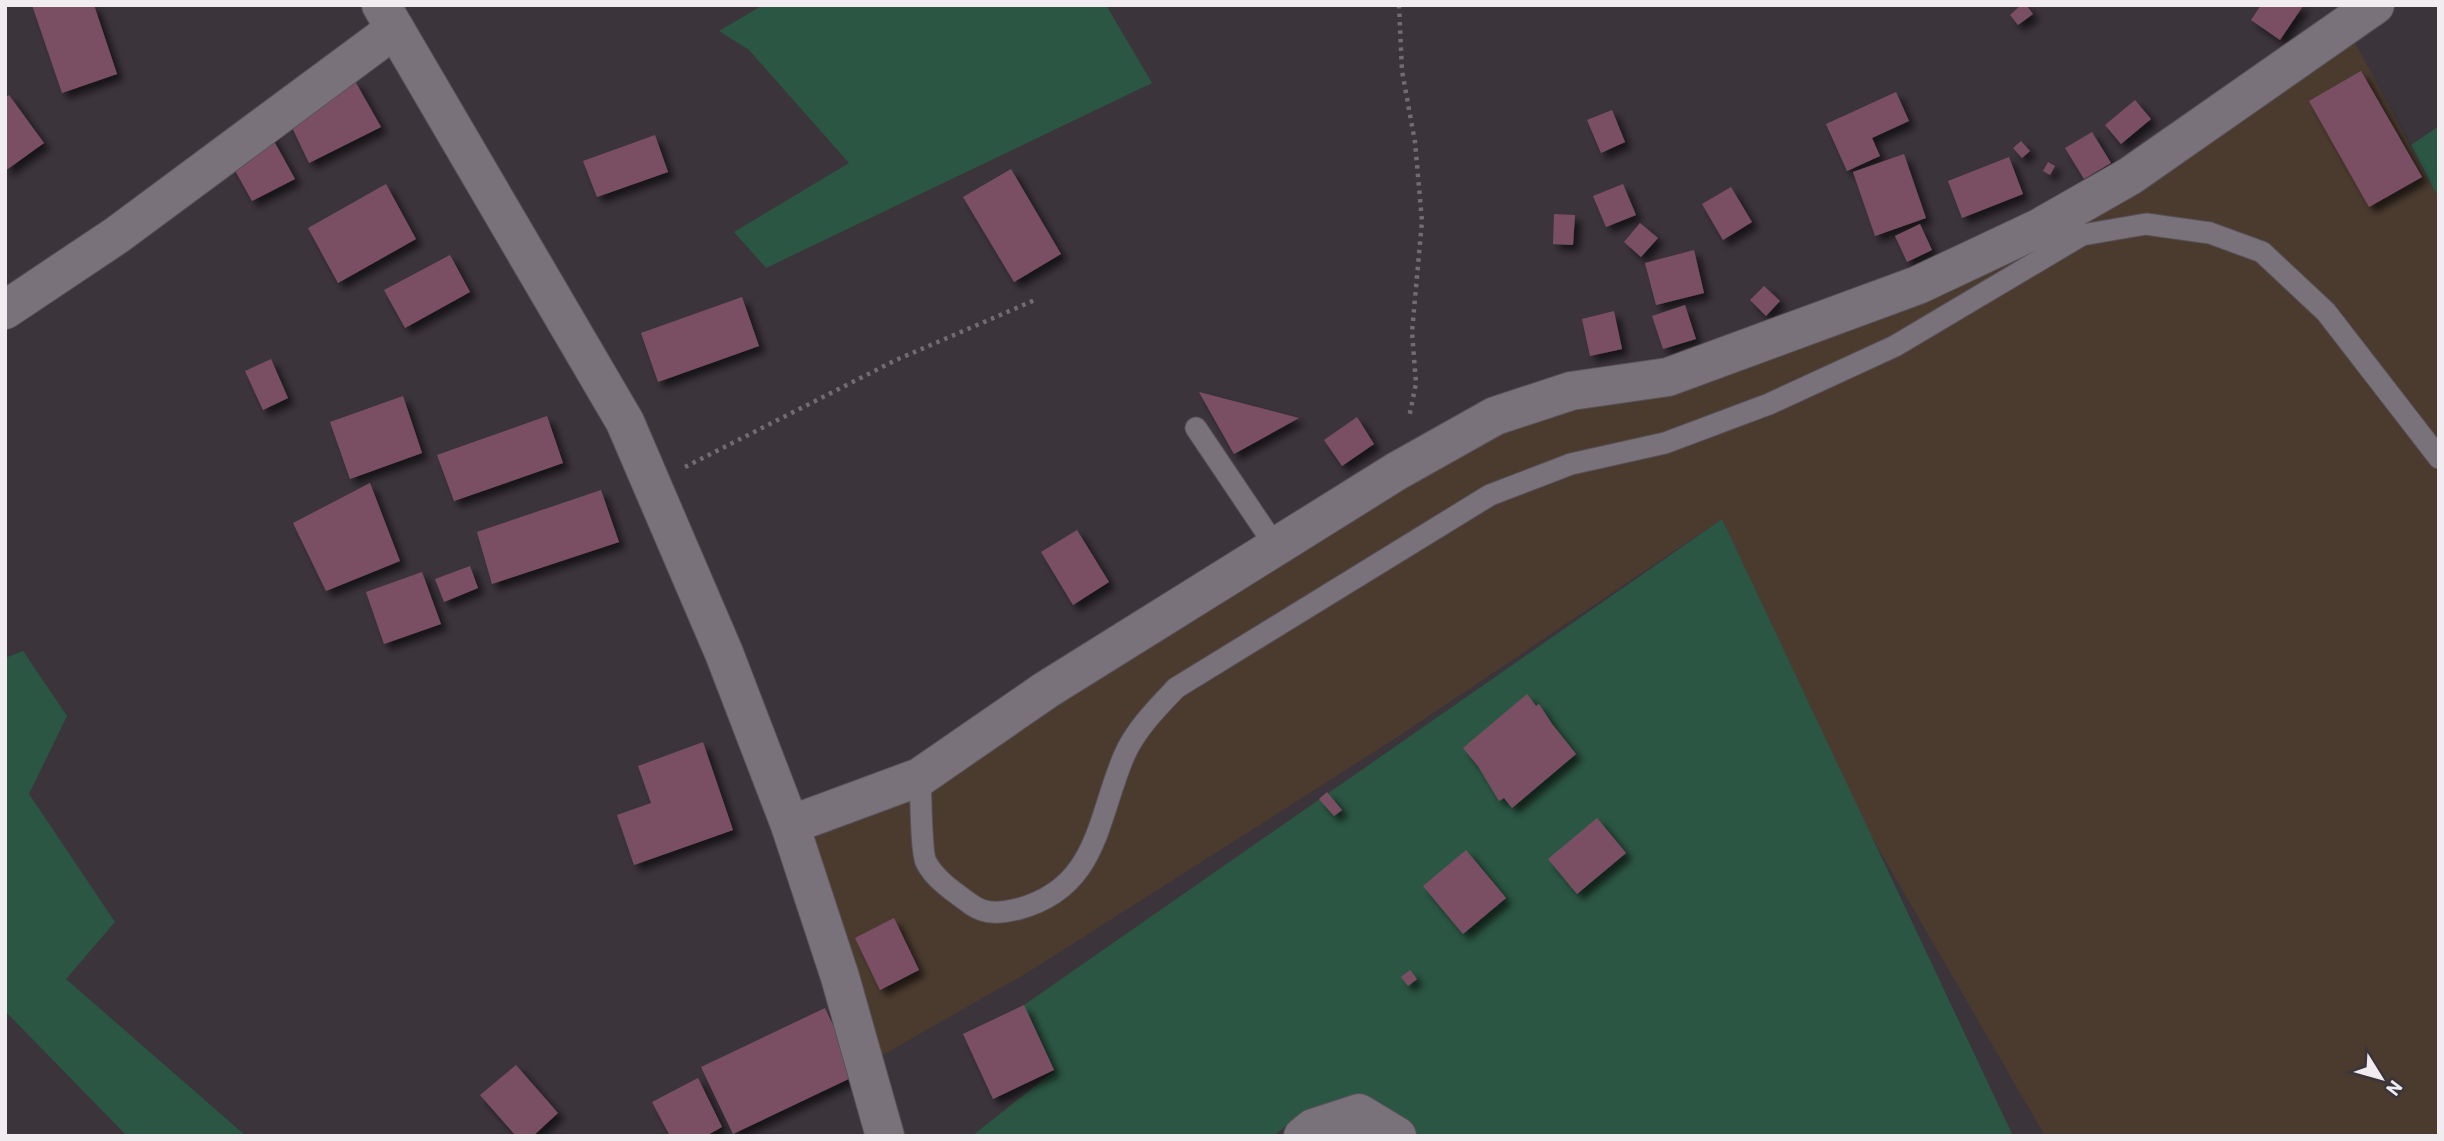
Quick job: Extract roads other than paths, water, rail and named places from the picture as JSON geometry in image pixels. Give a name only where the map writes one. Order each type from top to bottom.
[{"type":"street","points":[[790,825],[920,777],[1046,690],[1397,471],[1495,416],[1571,391],[1668,377],[1918,285],[2027,234],[2130,176],[2375,5]]},
{"type":"street","points":[[5,310],[117,235],[388,17],[625,422],[724,653],[790,825],[840,977],[885,1136]]},
{"type":"street","points":[[1303,1136],[1313,1128],[1359,1113],[1397,1136]]},
{"type":"lane","points":[[920,777],[925,861],[938,877],[981,912],[1006,912],[1035,904],[1069,881],[1087,860],[1106,814],[1125,754],[1151,714],[1176,688],[1490,495],[1571,464],[1665,443],[1769,404],[1895,346],[2082,234],[2146,224],[2210,233],[2262,252],[2326,312],[2439,458]]},
{"type":"lane","points":[[1196,428],[1276,547]]}]
